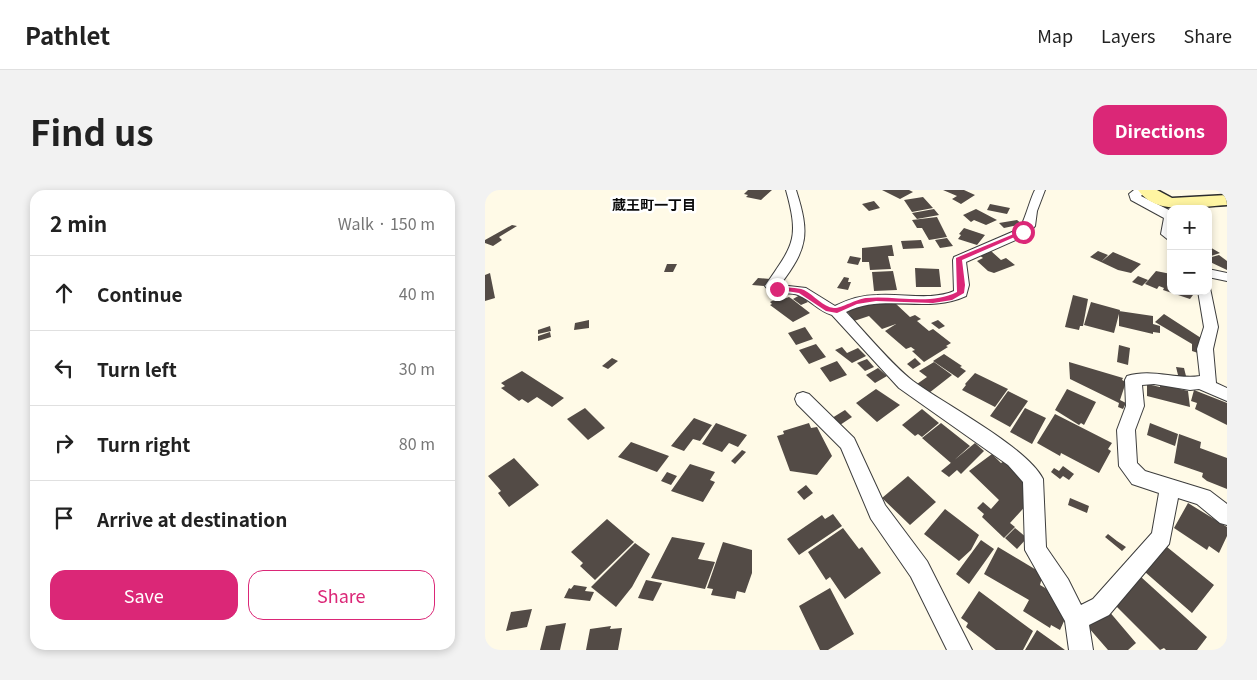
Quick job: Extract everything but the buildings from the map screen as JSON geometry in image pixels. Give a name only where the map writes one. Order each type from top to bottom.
[{"type":"street","points":[[791,190],[800,225],[795,250],[785,270],[772,286],[777,289],[801,292],[828,309],[837,311],[905,384],[1015,459],[1033,479],[1036,550],[1060,587],[1076,619],[1081,650]]},
{"type":"street","points":[[837,311],[855,302],[876,299],[933,300],[950,298],[961,293],[959,260],[1023,232],[1029,226],[1031,212],[1040,190]]},
{"type":"street","points":[[1167,214],[1135,198],[1142,190],[1171,203],[1227,200]]},
{"type":"street","points":[[1212,274],[1227,277]]},
{"type":"street","points":[[1204,384],[1209,381],[1205,349],[1211,327],[1206,295]]},
{"type":"street","points":[[1227,395],[1204,384],[1190,384],[1153,378],[1133,380],[1135,406],[1126,430],[1128,466],[1139,478],[1203,497],[1227,516]]},
{"type":"street","points":[[803,398],[848,443],[878,512],[919,569],[960,650]]},
{"type":"street","points":[[1076,619],[1101,607],[1163,537],[1170,486]]},
{"type":"district","name":"蔵王町一丁目","points":[[654,205]]},
{"type":"route","points":[[777,289],[801,292],[828,309],[837,311],[855,302],[876,299],[933,300],[950,298],[961,293],[959,260],[1023,232]]}]
